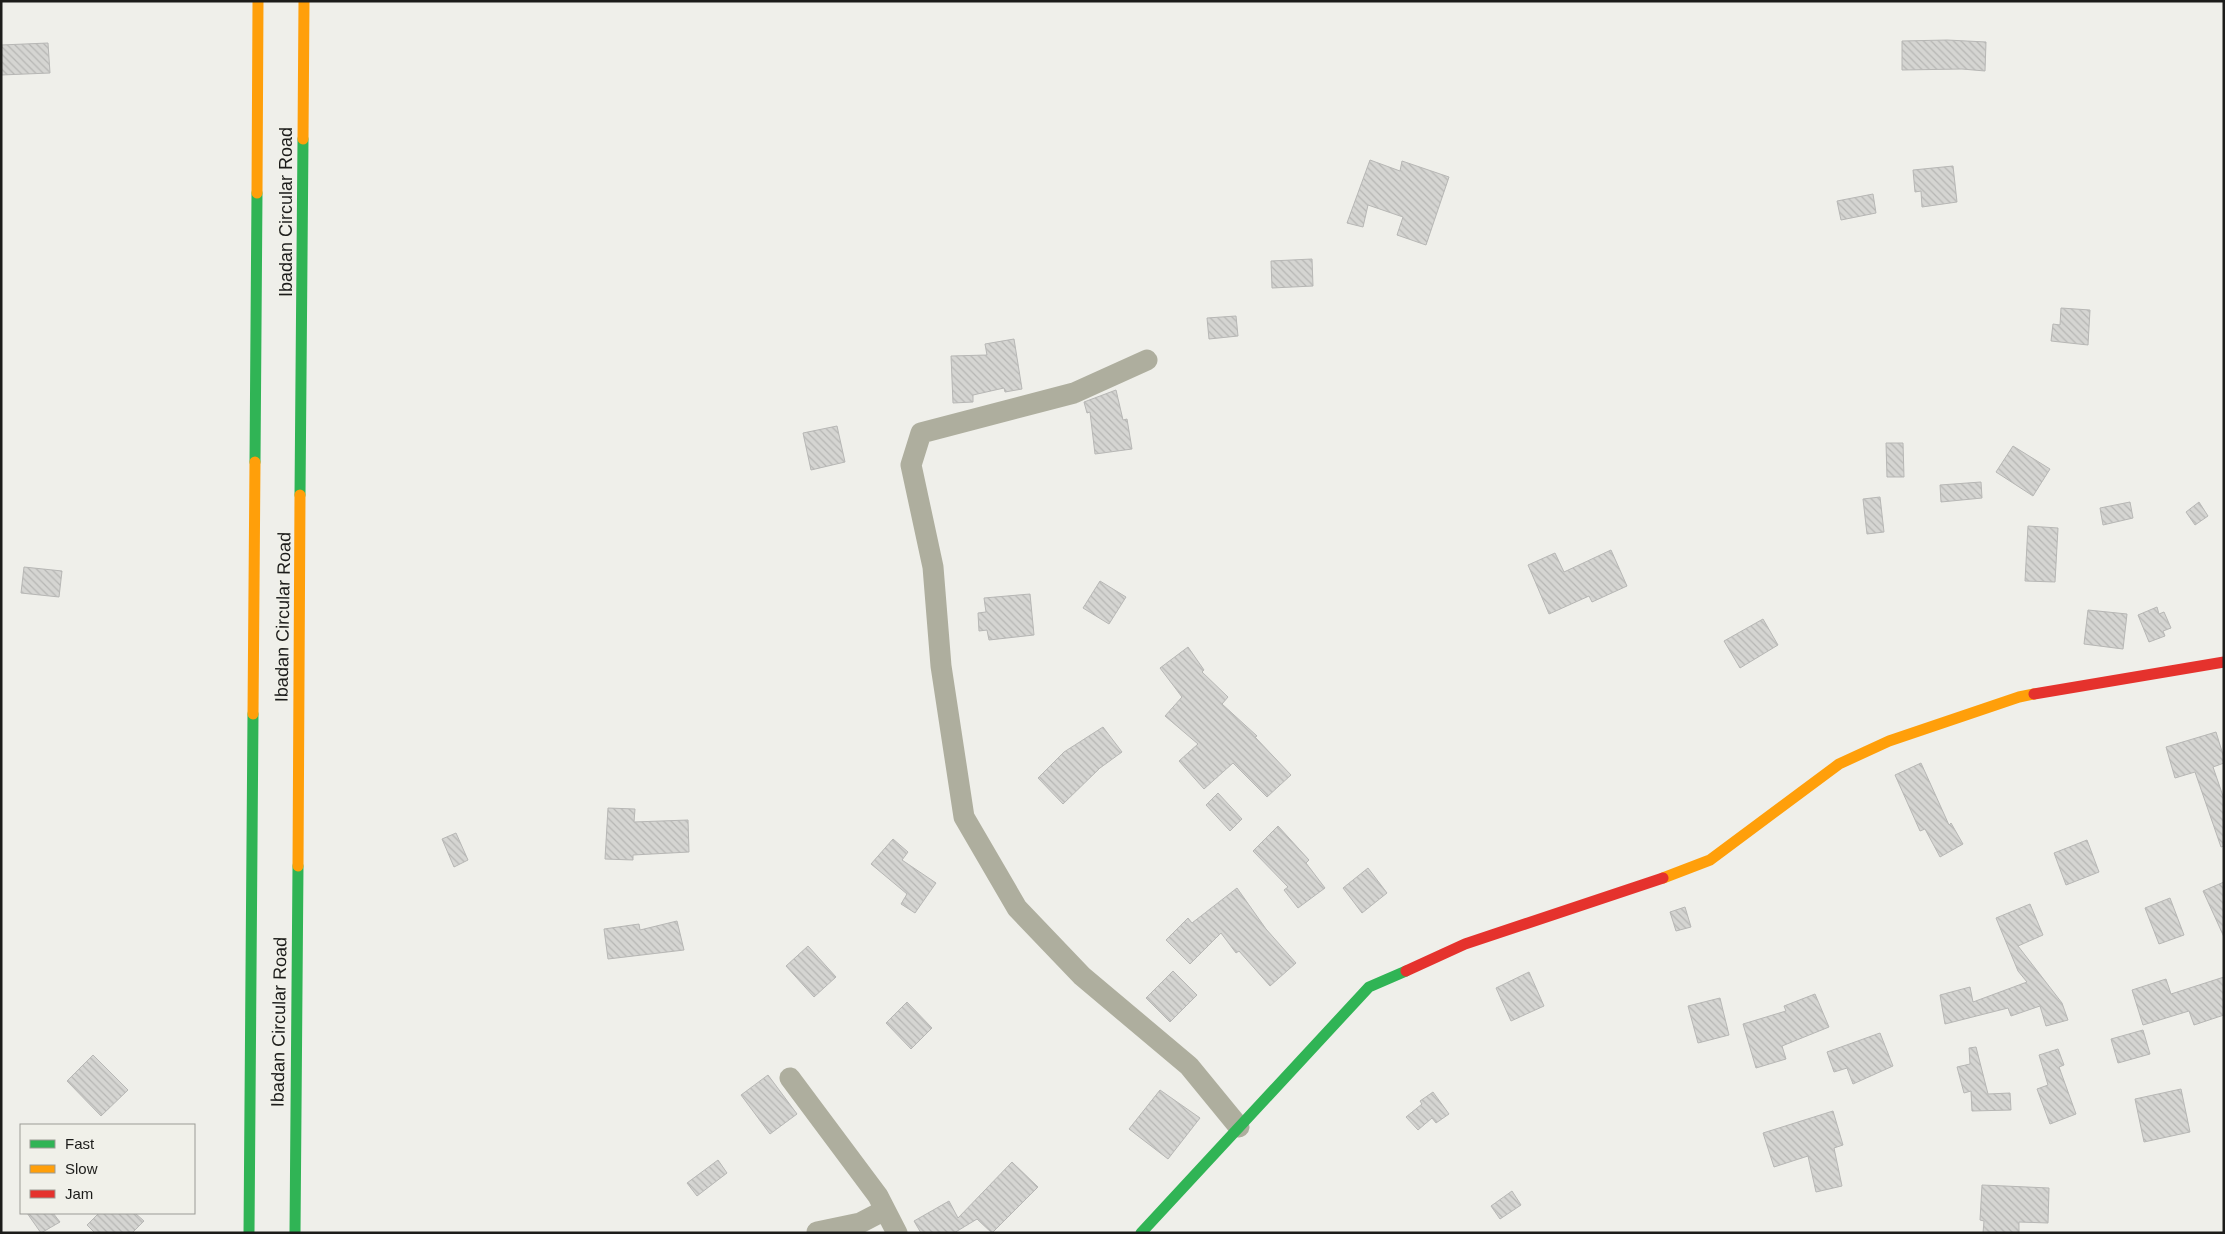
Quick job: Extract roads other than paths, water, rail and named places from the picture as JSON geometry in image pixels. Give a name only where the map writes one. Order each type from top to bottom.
[{"type":"main road","name":"Ibadan Circular Road","points":[[248,1233],[258,1]]},
{"type":"main road","name":"Ibadan Circular Road","points":[[295,1233],[304,1]]},
{"type":"main road","points":[[1141,1233],[1369,987],[1465,944],[1652,882],[1710,860],[1839,764],[1888,741],[2019,697],[2224,662]]},
{"type":"street","points":[[1147,360],[1074,393],[921,433],[911,465],[933,567],[941,666],[964,817],[1017,908],[1082,976],[1189,1066],[1239,1127]]},
{"type":"street","points":[[790,1078],[878,1196],[897,1233]]},
{"type":"street","points":[[817,1232],[860,1223],[885,1210]]}]
